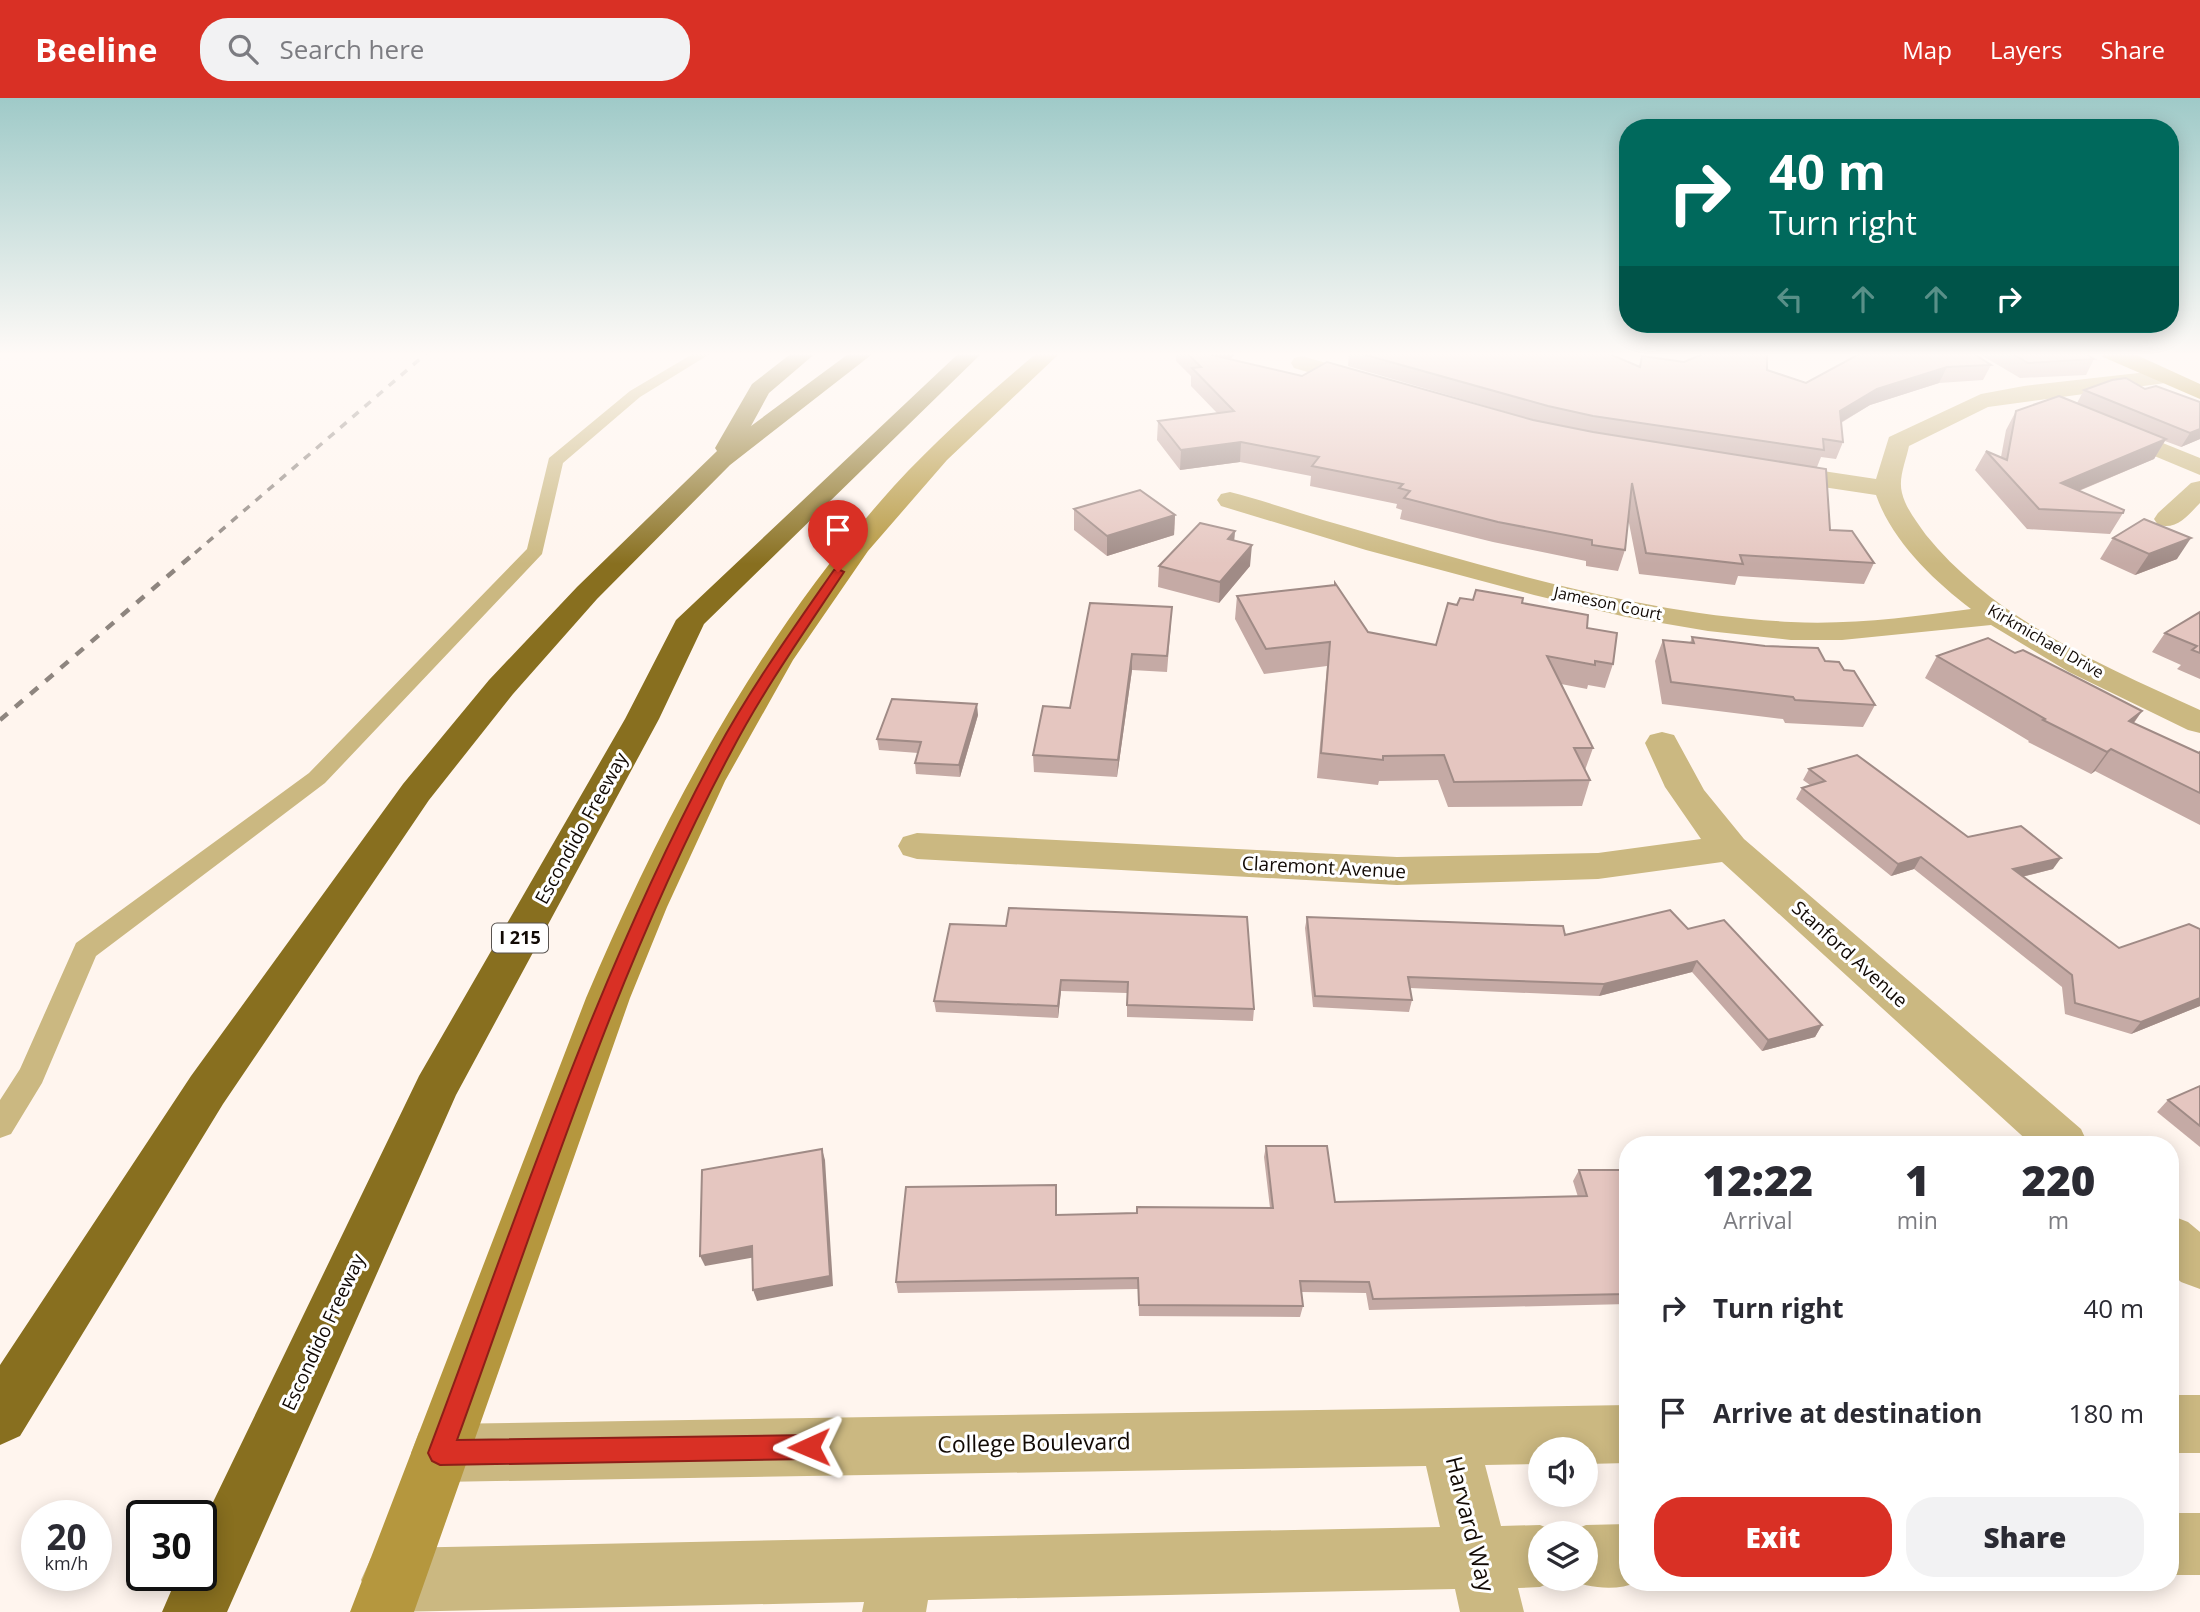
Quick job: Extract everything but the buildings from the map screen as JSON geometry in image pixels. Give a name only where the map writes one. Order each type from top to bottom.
[{"type":"highway","points":[[721,460],[742,423]]},
{"type":"highway","points":[[0,1416],[207,1090],[416,792],[501,687],[587,593],[721,460],[770,423]]},
{"type":"highway","name":"Escondido Freeway","points":[[194,1612],[435,1090],[642,719],[691,620],[898,423]]},
{"type":"street","points":[[970,423],[902,494],[850,555],[802,624],[724,751],[678,840],[618,973],[388,1596],[897,1591],[954,1567],[1485,1585],[1528,1562]]},
{"type":"street","points":[[1755,468],[1888,489],[1898,442],[1937,423]]},
{"type":"street","points":[[2096,423],[2200,467]]},
{"type":"street","name":"Kirkmichael Drive","points":[[1888,489],[1899,516],[1918,545],[1948,578],[1997,615],[2074,660],[2200,723]]},
{"type":"street","points":[[2168,519],[2200,489]]},
{"type":"street","name":"Jameson Court","points":[[1230,500],[1307,525],[1575,598],[1667,616],[1793,631],[1895,626],[1997,615]]},
{"type":"street","name":"Stanford Avenue","points":[[1662,743],[1690,801],[1730,848],[2055,1136]]},
{"type":"street","name":"Claremont Avenue","points":[[917,846],[1453,872],[1598,866],[1730,848]]},
{"type":"street","points":[[2179,1247],[2200,1265]]},
{"type":"street","points":[[2179,1424],[2200,1423]]},
{"type":"street","name":"College Boulevard","points":[[440,1453],[1619,1434]]},
{"type":"street","name":"Harvard Way","points":[[1448,1437],[1485,1585]]},
{"type":"street","points":[[2179,1544],[2200,1544]]},
{"type":"street","points":[[1598,1556],[1619,1555]]},
{"type":"lane","points":[[0,1125],[32,1074],[85,950],[317,778],[536,550],[555,461],[601,423]]},
{"type":"railway","points":[[195,553],[346,423]]},
{"type":"railway","points":[[0,720],[197,551]]},
{"type":"route","points":[[809,1447],[440,1453],[618,973],[668,862],[724,751],[756,695],[838,572]]}]
